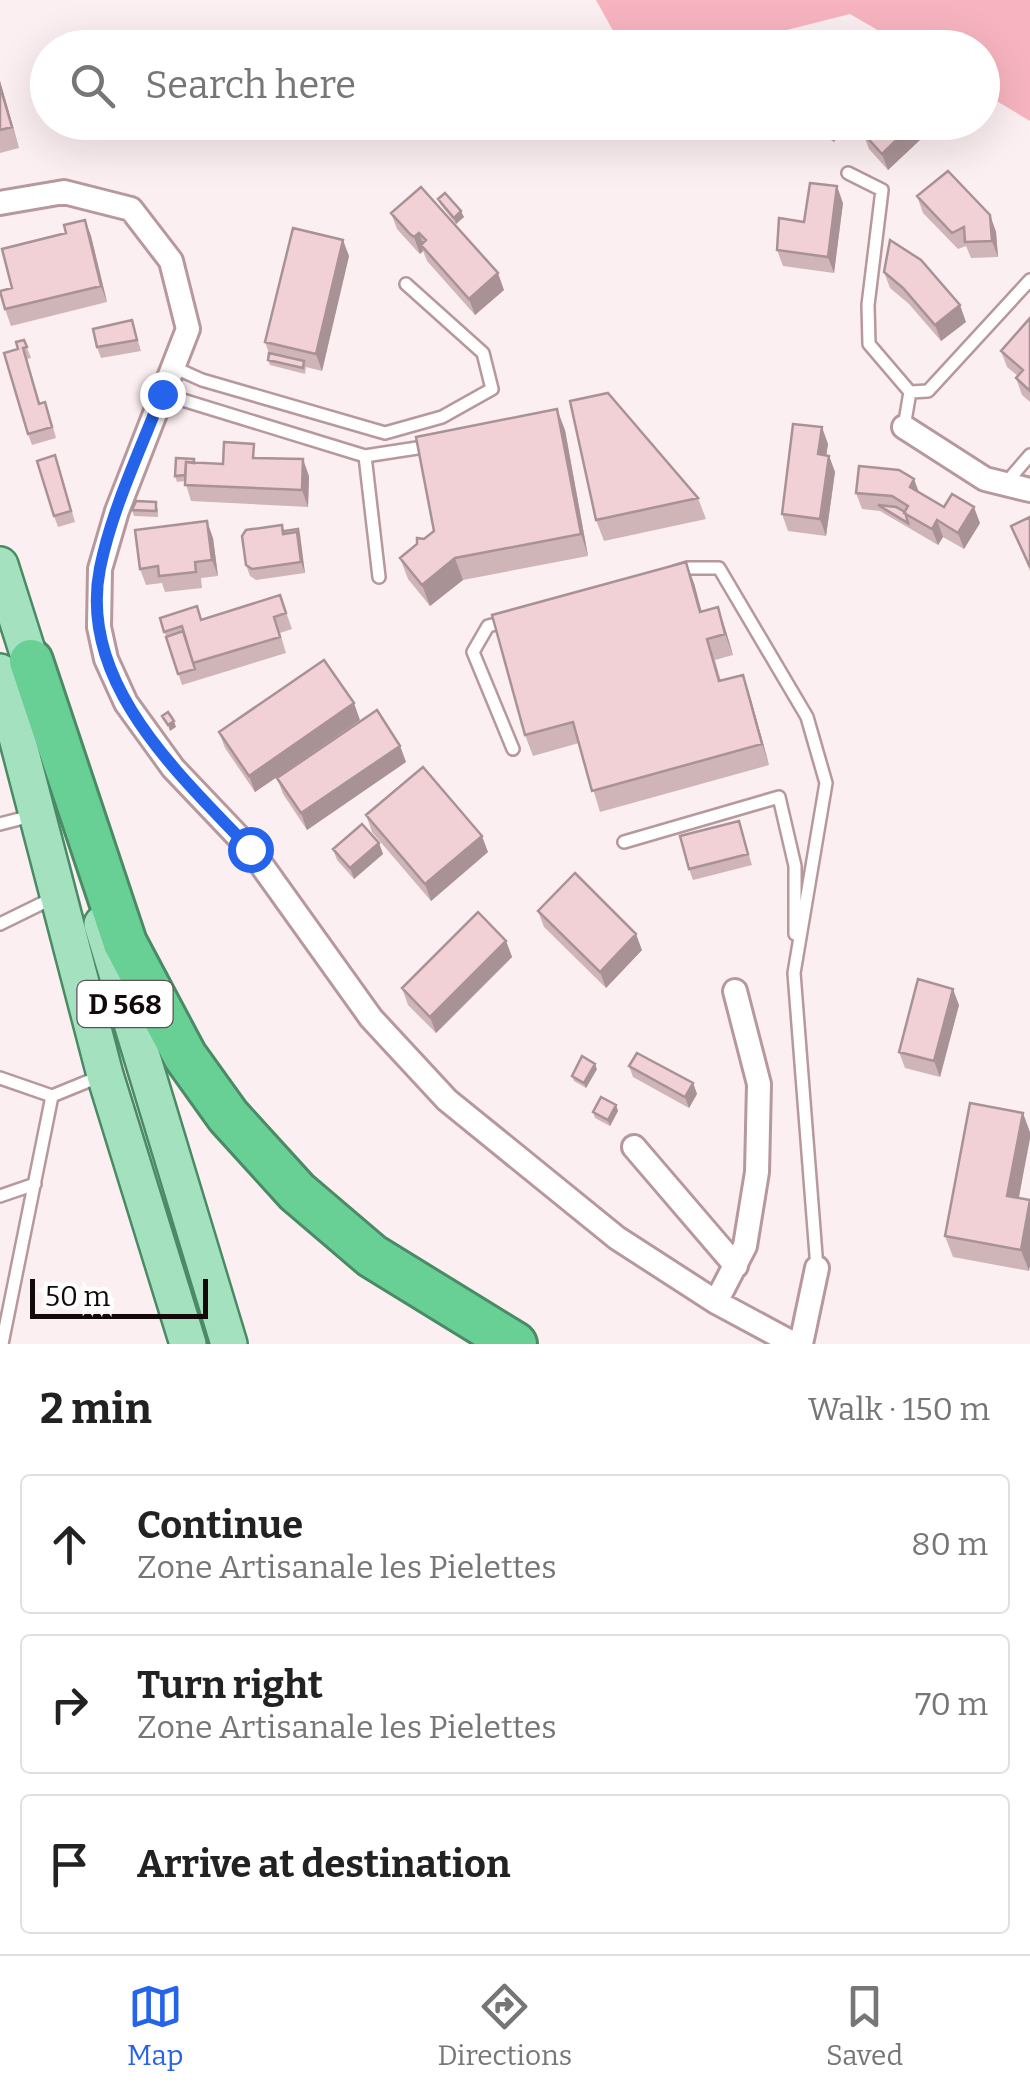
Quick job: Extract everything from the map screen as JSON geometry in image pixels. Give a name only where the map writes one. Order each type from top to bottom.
[{"type":"highway","points":[[16,666],[124,943],[150,996],[228,1116],[297,1192],[372,1256],[515,1344]]},
{"type":"main road","name":"D 568","points":[[0,565],[36,815],[105,1075],[188,1344]]},
{"type":"main road","name":"D 568","points":[[16,666],[230,1344]]},
{"type":"street","points":[[0,203],[64,192],[131,209],[172,261],[188,328],[117,511],[100,569],[99,627],[106,659],[126,703],[173,768],[250,849],[371,1018],[412,1066],[492,1138],[616,1238],[716,1302],[798,1344],[817,1268]]},
{"type":"street","points":[[904,427],[986,479],[1030,490]]},
{"type":"street","points":[[716,1302],[745,1246],[753,1205],[759,1084],[735,991]]},
{"type":"street","points":[[634,1147],[736,1266]]},
{"type":"lane","points":[[848,173],[882,190],[868,305],[869,344],[910,392]]},
{"type":"lane","points":[[910,392],[928,391],[1030,280]]},
{"type":"lane","points":[[173,367],[202,380],[385,433],[442,417],[492,390],[484,353],[406,284]]},
{"type":"lane","points":[[904,427],[910,392]]},
{"type":"lane","points":[[162,394],[365,456],[451,442]]},
{"type":"lane","points":[[1006,484],[1030,455]]},
{"type":"lane","points":[[365,456],[379,576]]},
{"type":"lane","points":[[670,574],[688,568],[719,568],[807,716],[826,783],[794,973]]},
{"type":"lane","points":[[513,749],[474,652],[488,626],[525,616]]},
{"type":"lane","points":[[624,842],[779,796],[795,866],[794,973],[817,1268]]},
{"type":"lane","points":[[0,824],[36,815]]},
{"type":"lane","points":[[0,924],[57,896]]},
{"type":"lane","points":[[0,1078],[52,1096],[105,1075]]},
{"type":"lane","points":[[2,1344],[52,1096]]},
{"type":"lane","points":[[0,1196],[35,1184]]},
{"type":"shaded area","points":[[596,0],[1030,0],[1030,121],[1000,103],[1000,30],[878,30],[850,14],[786,30],[613,30]]},
{"type":"building","points":[[0,86],[12,127],[0,130]]},
{"type":"building","points":[[869,140],[896,140],[882,154]]},
{"type":"building","points":[[948,171],[990,215],[992,241],[965,242],[964,227],[952,233],[917,196]]},
{"type":"building","points":[[810,183],[837,186],[828,257],[777,250],[779,218],[804,222]]},
{"type":"building","points":[[421,187],[498,273],[469,299],[421,245],[426,240],[419,233],[414,237],[410,234],[391,213]]},
{"type":"building","points":[[445,193],[461,211],[454,218],[438,199]]},
{"type":"building","points":[[85,220],[101,286],[5,309],[0,291],[12,288],[2,249],[66,233],[64,225]]},
{"type":"building","points":[[293,228],[343,240],[316,354],[265,342]]},
{"type":"building","points":[[890,240],[921,260],[960,305],[935,325],[884,272]]},
{"type":"building","points":[[1030,318],[1030,391],[1016,378],[1023,370],[1001,351]]},
{"type":"building","points":[[132,320],[137,340],[97,347],[93,329]]},
{"type":"building","points":[[24,340],[39,404],[45,402],[52,427],[28,434],[4,353],[18,349],[16,342]]},
{"type":"building","points":[[269,353],[304,361],[303,368],[268,360]]},
{"type":"building","points":[[608,393],[698,498],[596,520],[570,401]]},
{"type":"building","points":[[557,409],[581,534],[455,558],[422,585],[400,558],[417,544],[417,538],[424,539],[434,531],[416,437]]},
{"type":"building","points":[[793,424],[822,427],[818,454],[829,456],[820,519],[782,514]]},
{"type":"building","points":[[224,442],[254,444],[253,458],[303,459],[302,490],[185,485],[186,462],[223,464]]},
{"type":"building","points":[[55,455],[71,511],[54,516],[37,461]]},
{"type":"building","points":[[176,458],[194,459],[194,463],[186,462],[185,475],[175,476]]},
{"type":"building","points":[[859,466],[899,470],[914,479],[910,487],[944,507],[952,494],[974,507],[958,533],[937,520],[932,529],[904,513],[908,506],[892,496],[856,493]]},
{"type":"building","points":[[136,501],[156,502],[156,511],[132,510]]},
{"type":"building","points":[[878,505],[905,512],[908,523]]},
{"type":"building","points":[[1030,517],[1030,567],[1011,526]]},
{"type":"building","points":[[207,521],[212,560],[195,562],[196,572],[159,576],[158,566],[140,569],[135,530]]},
{"type":"building","points":[[282,525],[283,534],[297,532],[301,562],[252,569],[246,565],[242,536],[246,530]]},
{"type":"building","points":[[686,562],[700,612],[718,607],[725,634],[707,639],[719,681],[743,675],[762,744],[592,791],[573,722],[525,735],[492,615]]},
{"type":"building","points":[[280,595],[286,613],[274,617],[280,637],[193,663],[182,626],[164,632],[160,618],[197,606],[201,620]]},
{"type":"building","points":[[183,631],[195,669],[178,674],[166,637]]},
{"type":"building","points":[[324,660],[354,703],[249,776],[219,732]]},
{"type":"building","points":[[377,710],[400,746],[301,813],[277,778]]},
{"type":"building","points":[[168,712],[174,721],[168,725],[162,716]]},
{"type":"building","points":[[423,767],[482,836],[425,884],[366,815]]},
{"type":"building","points":[[739,821],[748,854],[689,869],[680,836]]},
{"type":"building","points":[[362,824],[379,843],[350,868],[333,849]]},
{"type":"building","points":[[575,873],[636,934],[600,972],[538,911]]},
{"type":"building","points":[[478,912],[506,941],[430,1017],[402,988]]},
{"type":"building","points":[[918,979],[953,989],[934,1061],[899,1052]]},
{"type":"building","points":[[637,1053],[693,1083],[685,1097],[629,1066]]},
{"type":"building","points":[[582,1056],[595,1064],[584,1083],[572,1076]]},
{"type":"building","points":[[601,1097],[616,1105],[608,1120],[593,1112]]},
{"type":"building","points":[[970,1103],[1023,1113],[1007,1196],[1030,1200],[1021,1250],[945,1236]]},
{"type":"route","points":[[162,394],[117,511],[100,569],[99,627],[106,659],[126,703],[173,768],[250,849]]}]
